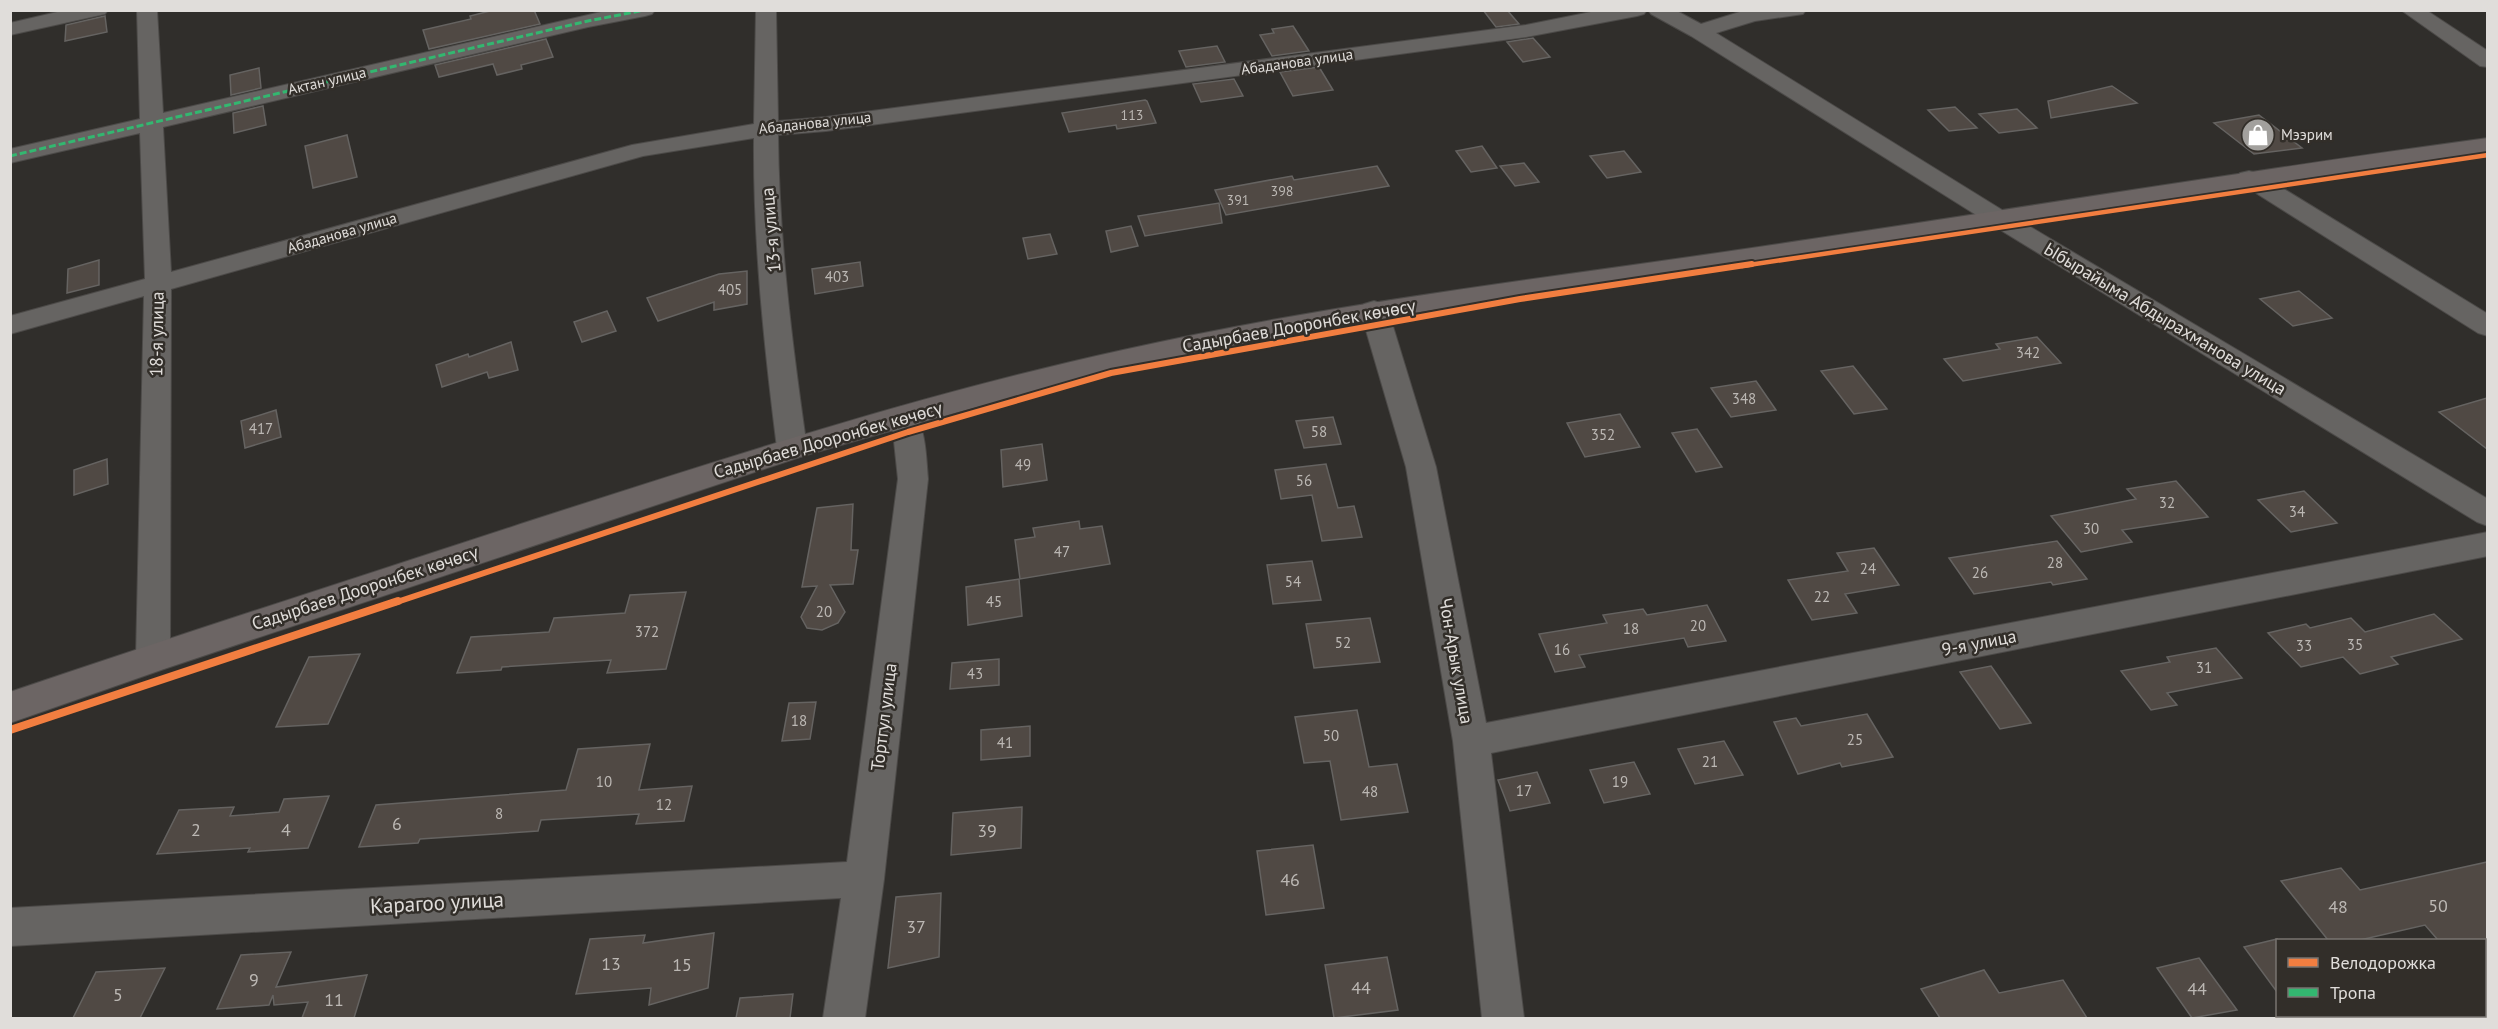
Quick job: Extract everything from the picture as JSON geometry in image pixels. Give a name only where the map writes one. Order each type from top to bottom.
[{"type":"main road","name":"Садырбаев Дооронбек көчөсү","points":[[10,708],[153,658],[792,448],[903,416],[1120,360],[1374,310],[1778,253],[2249,178],[2487,145]]},
{"type":"street","points":[[10,29],[98,10]]},
{"type":"street","name":"18-я улица","points":[[147,10],[158,284],[153,658]]},
{"type":"street","name":"Актан улица","points":[[10,156],[588,21],[645,10]]},
{"type":"street","name":"13-я улица","points":[[766,10],[768,128],[766,189],[781,366],[792,448]]},
{"type":"street","name":"Абаданова улица","points":[[10,325],[640,150],[714,135],[826,124],[1514,33],[1637,10]]},
{"type":"street","name":"Ыбырайыма Абдырахманова улица","points":[[1658,10],[1699,31],[1998,218],[2487,514]]},
{"type":"street","points":[[1699,31],[1753,15],[1796,10]]},
{"type":"street","points":[[2411,10],[2487,61]]},
{"type":"street","points":[[2249,178],[2487,327]]},
{"type":"street","name":"Чон-Арык улица","points":[[1374,310],[1421,467],[1471,741],[1503,1018]]},
{"type":"street","name":"Тортгул улица","points":[[844,1018],[864,879],[913,478],[908,432],[903,416]]},
{"type":"street","name":"9-я улица","points":[[1471,741],[2487,544]]},
{"type":"street","name":"Карагоо улица","points":[[10,927],[864,879]]},
{"type":"street","points":[[2483,1018],[2487,1017]]},
{"type":"building","points":[[494,10],[534,10],[540,24],[429,49],[423,30],[471,19],[470,16]]},
{"type":"building","points":[[1483,10],[1507,10],[1519,24],[1496,27]]},
{"type":"building","points":[[105,16],[107,32],[65,41],[66,25]]},
{"type":"building","points":[[1293,26],[1309,51],[1272,56],[1260,35],[1274,33],[1272,29]]},
{"type":"building","points":[[1533,38],[1550,57],[1523,62],[1507,42]]},
{"type":"building","points":[[546,39],[553,57],[521,65],[522,69],[497,75],[493,64],[439,77],[435,65]]},
{"type":"building","points":[[1217,46],[1225,62],[1186,67],[1179,51]]},
{"type":"building","points":[[1319,67],[1333,90],[1293,96],[1280,72]]},
{"type":"building","points":[[259,68],[261,88],[231,95],[230,75]]},
{"type":"building","points":[[1234,79],[1243,96],[1201,102],[1193,84]]},
{"type":"building","points":[[2112,86],[2137,103],[2051,118],[2048,101]]},
{"type":"building","points":[[1145,100],[1156,123],[1117,129],[1116,125],[1069,132],[1062,113]]},
{"type":"building","points":[[263,106],[266,125],[234,133],[233,113]]},
{"type":"building","points":[[1955,107],[1977,128],[1949,131],[1928,110]]},
{"type":"building","points":[[2017,109],[2037,128],[1999,133],[1979,114]]},
{"type":"building","name":"Мээрим","points":[[2259,115],[2302,148],[2254,154],[2214,123]]},
{"type":"building","points":[[347,135],[357,177],[313,188],[305,146]]},
{"type":"building","points":[[1482,146],[1497,168],[1471,172],[1456,151]]},
{"type":"building","points":[[1624,151],[1641,172],[1607,178],[1590,156]]},
{"type":"building","points":[[1524,163],[1539,182],[1515,186],[1500,166]]},
{"type":"building","points":[[1377,166],[1389,186],[1226,215],[1215,190],[1292,176],[1294,180]]},
{"type":"building","points":[[1219,203],[1222,223],[1145,236],[1138,216]]},
{"type":"building","points":[[1131,226],[1138,246],[1111,252],[1106,231]]},
{"type":"building","points":[[1050,234],[1057,254],[1028,259],[1023,238]]},
{"type":"building","points":[[99,260],[99,285],[67,293],[68,269]]},
{"type":"building","points":[[860,262],[863,286],[815,294],[812,269]]},
{"type":"building","points":[[747,271],[747,304],[714,310],[714,302],[658,321],[647,298],[719,274]]},
{"type":"building","points":[[2299,291],[2332,318],[2293,326],[2260,299]]},
{"type":"building","points":[[607,311],[616,331],[582,342],[574,322]]},
{"type":"building","points":[[2037,337],[2061,363],[1963,381],[1944,359],[2000,349],[1996,344]]},
{"type":"building","points":[[511,342],[518,370],[489,378],[487,372],[442,387],[436,365],[468,354],[469,357]]},
{"type":"building","points":[[1853,366],[1887,409],[1854,414],[1821,371]]},
{"type":"building","points":[[1756,381],[1776,410],[1731,417],[1711,388]]},
{"type":"building","points":[[2487,398],[2487,449],[2439,412]]},
{"type":"building","points":[[276,410],[281,437],[245,448],[241,421]]},
{"type":"building","points":[[1620,414],[1640,447],[1585,457],[1567,423]]},
{"type":"building","points":[[1333,417],[1341,444],[1304,448],[1296,421]]},
{"type":"building","points":[[1697,429],[1722,467],[1696,472],[1672,433]]},
{"type":"building","points":[[1042,444],[1047,480],[1003,487],[1001,450]]},
{"type":"building","points":[[107,459],[108,484],[74,495],[74,470]]},
{"type":"building","points":[[1326,464],[1338,508],[1354,506],[1362,537],[1322,541],[1312,495],[1281,499],[1275,470]]},
{"type":"building","points":[[2176,481],[2208,517],[2122,530],[2132,542],[2081,552],[2051,516],[2136,499],[2127,489]]},
{"type":"building","points":[[2304,491],[2337,523],[2291,532],[2258,500]]},
{"type":"building","points":[[853,504],[851,550],[858,550],[853,584],[830,585],[845,612],[838,623],[822,630],[807,628],[801,617],[817,586],[802,587],[817,508]]},
{"type":"building","points":[[1079,521],[1080,529],[1102,526],[1110,564],[1020,579],[1015,540],[1035,537],[1033,528]]},
{"type":"building","points":[[2057,541],[2087,579],[1974,594],[1949,558]]},
{"type":"building","points":[[1874,548],[1899,585],[1845,594],[1857,613],[1812,620],[1788,580],[1848,571],[1837,553]]},
{"type":"building","points":[[1312,561],[1321,600],[1273,604],[1267,565]]},
{"type":"building","points":[[1019,579],[1022,616],[968,625],[966,587]]},
{"type":"building","points":[[686,592],[666,669],[607,673],[611,660],[502,667],[501,670],[457,673],[471,637],[549,632],[554,618],[625,613],[630,595]]},
{"type":"building","points":[[1707,605],[1726,641],[1688,647],[1684,638],[1579,655],[1585,667],[1555,672],[1539,634],[1607,623],[1603,615],[1643,609],[1647,615]]},
{"type":"building","points":[[2434,614],[2462,639],[2391,657],[2398,664],[2360,674],[2343,657],[2301,667],[2268,633],[2306,624],[2310,628],[2351,618],[2365,632]]},
{"type":"building","points":[[1370,618],[1380,662],[1314,668],[1306,624]]},
{"type":"building","points":[[2216,648],[2242,678],[2167,693],[2177,705],[2151,710],[2121,671],[2170,662],[2167,657]]},
{"type":"building","points":[[360,654],[328,724],[276,727],[309,657]]},
{"type":"building","points":[[999,659],[999,685],[950,689],[952,663]]},
{"type":"building","points":[[1991,666],[2031,723],[2000,729],[1960,672]]},
{"type":"building","points":[[816,702],[810,739],[782,741],[789,703]]},
{"type":"building","points":[[1357,710],[1369,767],[1397,764],[1408,812],[1341,820],[1330,761],[1304,763],[1295,717]]},
{"type":"building","points":[[1867,714],[1893,757],[1842,767],[1840,763],[1798,774],[1774,722],[1796,718],[1801,726]]},
{"type":"building","points":[[1030,726],[1030,756],[981,760],[981,730]]},
{"type":"building","points":[[1724,741],[1743,775],[1695,784],[1678,749]]},
{"type":"building","points":[[650,744],[639,790],[692,786],[684,821],[636,824],[639,814],[541,820],[538,831],[420,839],[418,843],[359,847],[376,805],[566,790],[578,749]]},
{"type":"building","points":[[1634,762],[1650,794],[1604,803],[1590,770]]},
{"type":"building","points":[[1537,772],[1550,803],[1510,811],[1498,780]]},
{"type":"building","points":[[329,796],[308,848],[248,852],[250,848],[157,854],[179,810],[234,807],[230,816],[279,812],[284,799]]},
{"type":"building","points":[[1022,807],[1021,848],[951,855],[953,813]]},
{"type":"building","points":[[1313,845],[1324,908],[1266,915],[1257,851]]},
{"type":"building","points":[[2487,862],[2487,940],[2437,939],[2425,925],[2364,939],[2327,939],[2281,881],[2341,868],[2360,890]]},
{"type":"building","points":[[941,893],[939,957],[888,968],[896,897]]},
{"type":"building","points":[[714,933],[708,988],[649,1005],[651,988],[576,994],[590,939],[645,935],[643,943]]},
{"type":"building","points":[[2276,939],[2276,991],[2244,947]]},
{"type":"building","points":[[291,952],[276,987],[367,975],[354,1018],[302,1018],[308,1002],[274,1005],[273,995],[269,1005],[217,1009],[241,955]]},
{"type":"building","points":[[1387,957],[1398,1010],[1334,1018],[1325,965]]},
{"type":"building","points":[[2199,958],[2237,1010],[2192,1018],[2157,968]]},
{"type":"building","points":[[165,968],[140,1018],[73,1018],[96,972]]},
{"type":"building","points":[[1984,970],[1999,993],[2063,980],[2087,1018],[1940,1018],[1921,989]]},
{"type":"building","points":[[793,994],[790,1018],[736,1018],[740,998]]},
{"type":"marked path","points":[[10,156],[588,21],[645,10]]},
{"type":"cycle path","points":[[10,730],[908,432],[1111,373],[1520,299],[2488,155]]},
{"type":"place","name":"Мээрим","points":[[2258,135]]}]
